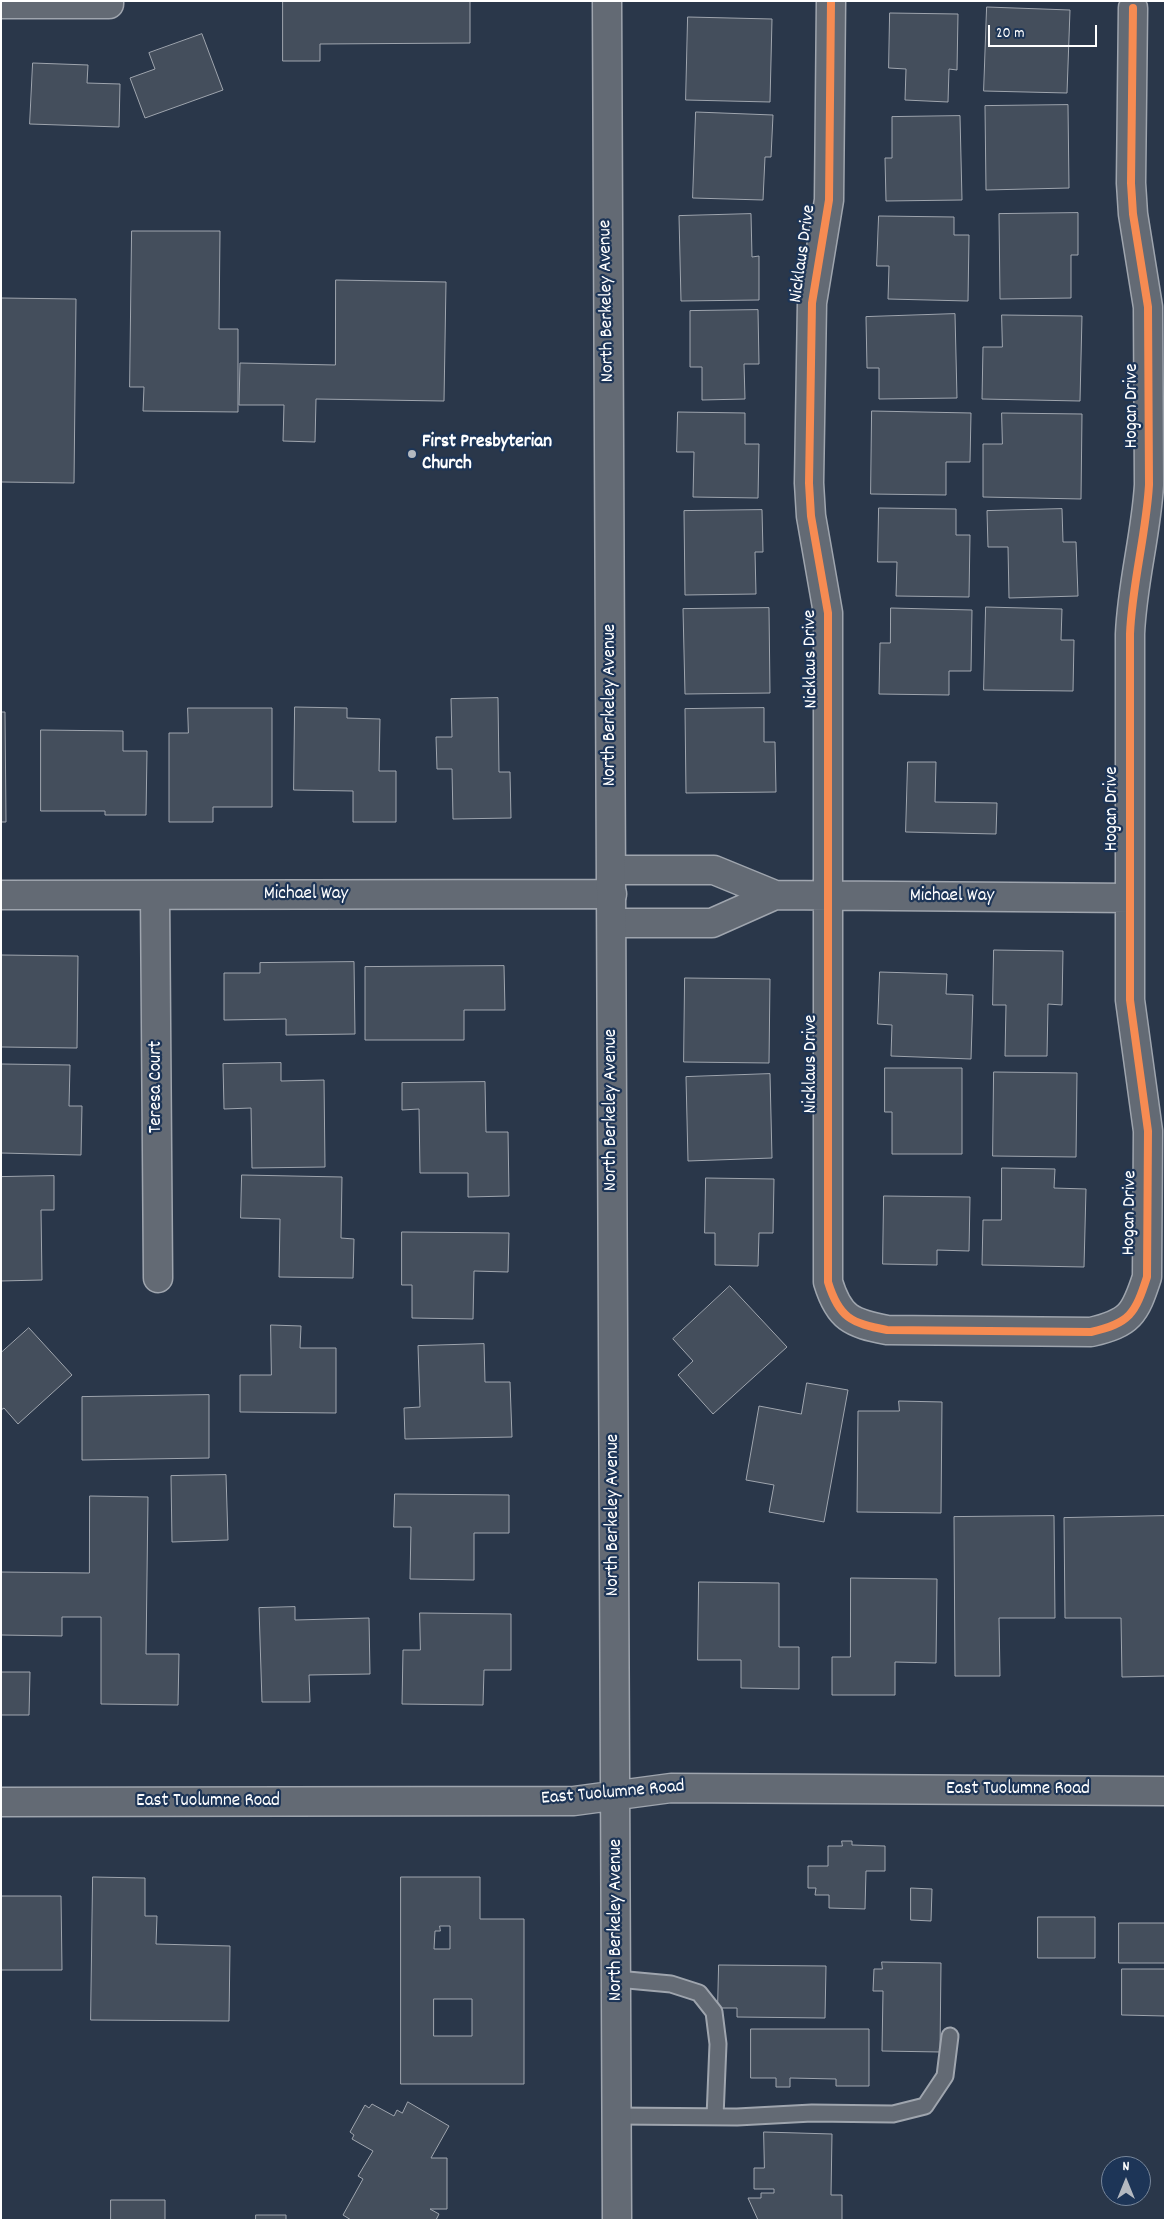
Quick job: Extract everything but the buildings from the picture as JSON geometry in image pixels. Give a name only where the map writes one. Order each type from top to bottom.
[{"type":"street","points":[[1,4],[109,4],[109,1]]},
{"type":"street","name":"North Berkeley Avenue","points":[[607,1],[617,2220]]},
{"type":"street","name":"Nicklaus Drive","points":[[831,1],[829,200],[812,303],[809,484],[812,516],[828,613],[828,1282],[834,1300],[844,1315]]},
{"type":"street","name":"Hogan Drive","points":[[844,1315],[864,1325],[887,1330],[1091,1332],[1114,1327],[1130,1315],[1147,1277],[1148,1131],[1131,1016],[1131,610],[1149,485],[1148,307],[1133,214],[1131,183],[1133,4]]},
{"type":"street","name":"Michael Way","points":[[1,895],[155,895],[612,882],[714,870],[775,895],[1130,898]]},
{"type":"street","name":"Teresa Court","points":[[155,895],[158,1278]]},
{"type":"street","name":"Michael Way","points":[[612,923],[712,923],[775,895]]},
{"type":"street","name":"East Tuolumne Road","points":[[1,1802],[574,1801],[671,1788],[1165,1791]]},
{"type":"lane","points":[[617,1979],[671,1984],[699,1993],[714,2012],[718,2044],[715,2117]]},
{"type":"lane","points":[[617,2116],[715,2117],[812,2113],[893,2114],[925,2106],[945,2076],[950,2036]]},
{"type":"cycle path","points":[[831,1],[829,200],[812,303],[809,483],[811,516],[828,613],[828,1282],[837,1304],[848,1317],[864,1325],[887,1330],[1091,1332],[1115,1325],[1129,1315],[1139,1300],[1147,1277],[1148,1131],[1130,1000],[1130,634],[1133,597],[1149,485],[1148,307],[1133,214],[1131,183],[1133,8]]},
{"type":"place","name":"First Presbyterian Church","points":[[412,454]]}]
